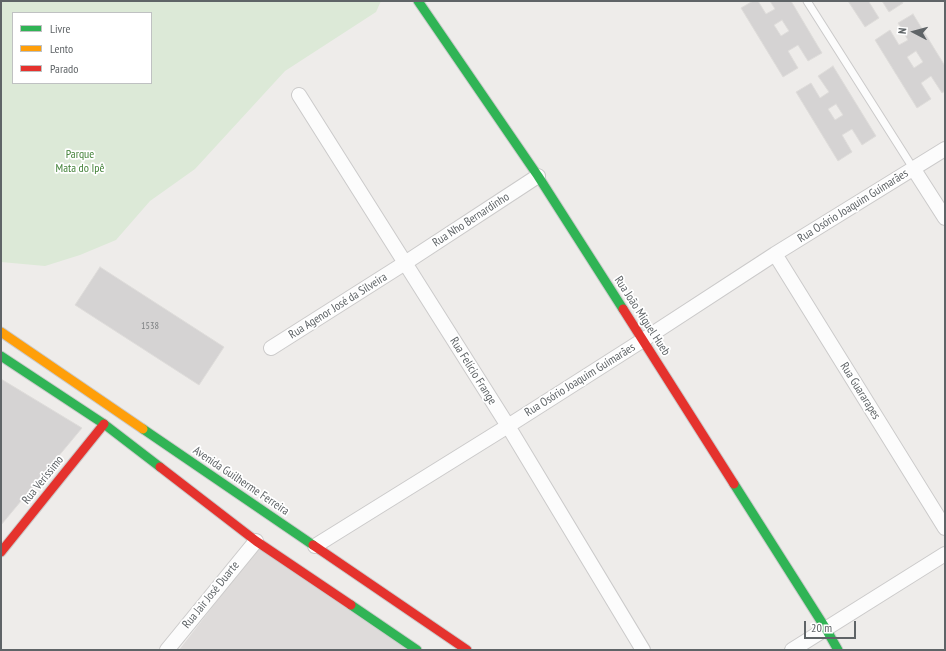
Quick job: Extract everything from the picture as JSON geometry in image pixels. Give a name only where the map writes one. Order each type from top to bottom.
[{"type":"main road","name":"Rua João Miguel Hueb","points":[[418,1],[538,176],[838,650]]},
{"type":"main road","name":"Avenida Guilherme Ferreira","points":[[1,332],[467,650]]},
{"type":"main road","points":[[1,356],[104,424],[256,541],[417,650]]},
{"type":"main road","name":"Rua Veríssimo","points":[[1,552],[104,424]]},
{"type":"street","name":"Rua Felício Frange","points":[[299,95],[508,426],[643,650]]},
{"type":"street","name":"Rua Osório Joaquim Guimarães","points":[[316,546],[508,426],[775,254],[945,149]]},
{"type":"street","points":[[913,168],[945,218]]},
{"type":"street","name":"Rua Nho Bernardinho","points":[[405,263],[538,176]]},
{"type":"street","name":"Rua Guararapes","points":[[775,254],[945,528]]},
{"type":"street","name":"Rua Agenor José da Silveira","points":[[271,348],[405,263]]},
{"type":"street","name":"Rua Jair José Duarte","points":[[166,650],[256,541]]},
{"type":"street","points":[[792,650],[945,554]]},
{"type":"lane","points":[[807,1],[913,168]]},
{"type":"shaded area","points":[[258,548],[408,650],[179,650]]},
{"type":"green space","name":"Parque Mata do Ipê","points":[[1,1],[381,1],[376,12],[285,71],[195,169],[150,201],[116,240],[80,255],[45,266],[1,262]]},
{"type":"building","points":[[753,1],[758,1],[766,14],[775,9],[770,1],[791,1],[822,53],[808,61],[798,45],[788,51],[798,68],[783,77],[741,8]],"holes":[[[782,20],[789,31],[781,36],[774,25]]]},
{"type":"building","points":[[848,1],[870,1],[869,2],[879,18],[865,27]]},
{"type":"building","points":[[882,1],[902,1],[903,3],[889,12]]},
{"type":"building","points":[[913,14],[945,66],[945,91],[942,93],[931,76],[921,83],[931,99],[917,108],[875,40],[890,30],[899,45],[908,40],[898,23]],"holes":[[[916,51],[923,62],[914,68],[907,57]]]},
{"type":"building","points":[[833,66],[876,136],[862,145],[852,129],[842,135],[852,152],[838,161],[796,92],[811,83],[820,98],[829,92],[818,76]],"holes":[[[836,104],[843,115],[835,120],[828,109]]]},
{"type":"building","points":[[100,267],[224,347],[199,385],[75,305]]},
{"type":"building","points":[[1,379],[82,428],[1,525]]},
{"type":"traffic: fast","points":[[418,1],[538,176],[623,309]]},
{"type":"traffic: fast","points":[[1,356],[104,424],[160,467]]},
{"type":"traffic: fast","points":[[143,429],[313,545]]},
{"type":"traffic: fast","points":[[734,484],[838,650]]},
{"type":"traffic: fast","points":[[351,605],[417,650]]},
{"type":"traffic: slow","points":[[1,332],[143,429]]},
{"type":"traffic: jam","points":[[623,309],[734,484]]},
{"type":"traffic: jam","points":[[1,552],[104,424]]},
{"type":"traffic: jam","points":[[160,467],[256,541],[351,605]]},
{"type":"traffic: jam","points":[[313,545],[467,650]]}]
